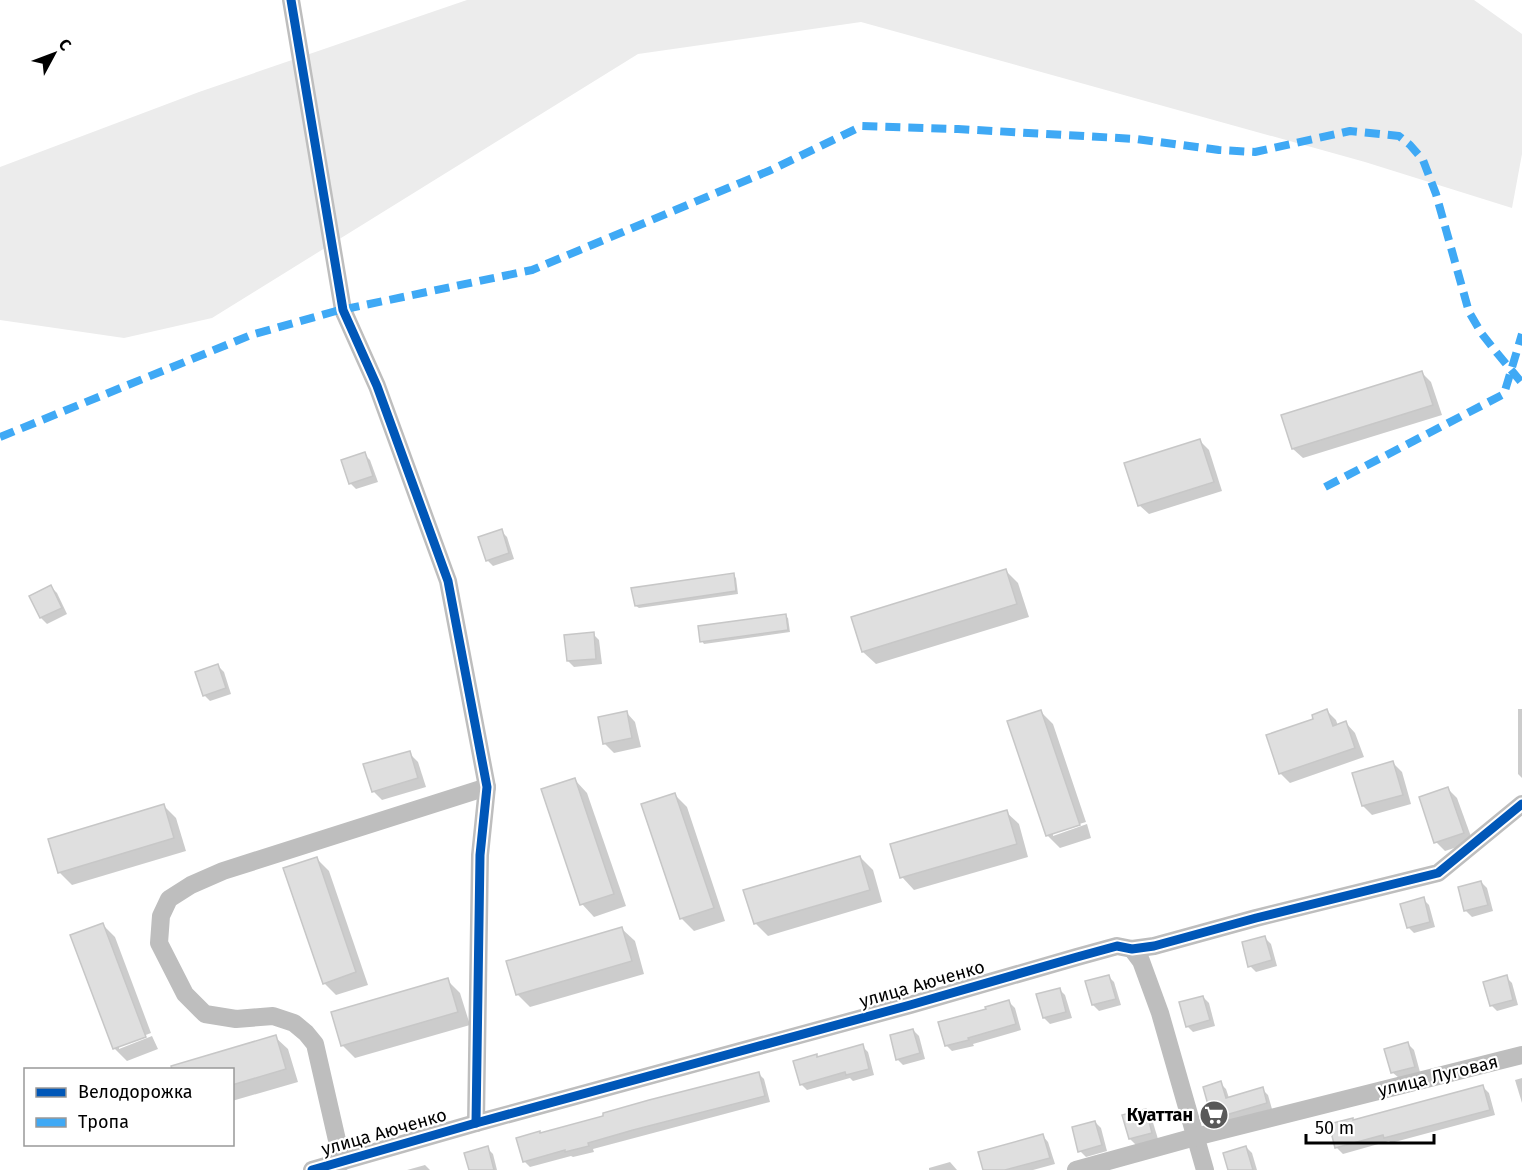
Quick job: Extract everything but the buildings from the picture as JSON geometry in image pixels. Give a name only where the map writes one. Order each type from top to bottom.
[{"type":"street","points":[[291,0],[343,310],[377,386],[448,581],[487,787],[480,855],[476,1123]]},
{"type":"street","points":[[342,1162],[315,1044],[294,1023],[273,1016],[236,1019],[205,1014],[186,994],[159,943],[161,916],[169,898],[223,871],[487,787]]},
{"type":"street","name":"улица Аюченко","points":[[312,1170],[342,1162],[371,1162],[476,1123],[1117,946],[1132,950],[1438,873],[1522,804]]},
{"type":"street","points":[[1132,950],[1141,960],[1151,985],[1205,1170]]},
{"type":"street","name":"улица Луговая","points":[[1076,1170],[1196,1137],[1522,1055]]},
{"type":"shaded area","points":[[467,0],[1474,0],[1522,34],[1522,154],[1512,208],[1365,162],[861,22],[638,54],[212,318],[124,338],[0,320],[0,167],[199,92]]},
{"type":"marked path","points":[[0,437],[251,335],[336,311],[532,270],[771,170],[862,126],[1136,139],[1219,150],[1255,152],[1350,131],[1399,136],[1423,160],[1436,194],[1469,312],[1482,334],[1522,383]]},
{"type":"marked path","points":[[1325,487],[1504,394],[1522,334]]},
{"type":"cycle path","points":[[291,0],[343,310],[377,386],[448,581],[487,787],[480,855],[476,1123]]},
{"type":"cycle path","points":[[312,1170],[1117,946],[1132,949],[1154,946],[1438,873],[1522,804]]},
{"type":"place","name":"Куаттан","points":[[1214,1115]]}]
